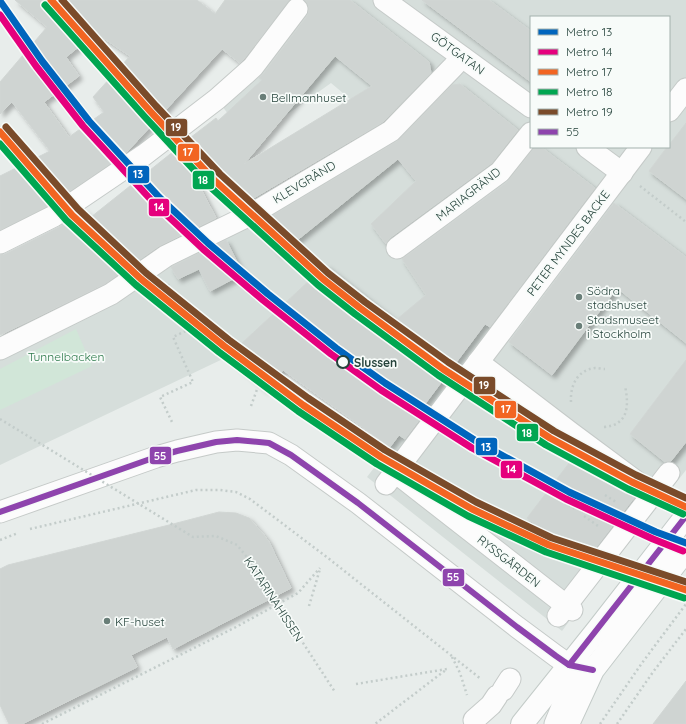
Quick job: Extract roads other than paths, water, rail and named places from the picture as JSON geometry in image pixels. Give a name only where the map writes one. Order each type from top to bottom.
[{"type":"street","name":"GÖTGATAN","points":[[384,0],[530,106]]},
{"type":"street","points":[[0,243],[54,216],[144,155],[218,99],[253,67],[297,8]]},
{"type":"street","name":"KLEVGRÄND","points":[[0,349],[111,294],[166,256],[252,214],[391,131],[453,68],[462,56]]},
{"type":"street","points":[[670,110],[686,89]]},
{"type":"street","name":"MARIAGRÄND","points":[[398,248],[500,172],[530,133]]},
{"type":"street","points":[[588,148],[622,173]]},
{"type":"street","name":"PETER MYNDES BACKE","points":[[495,339],[641,148]]},
{"type":"street","name":"RYSSGÅRDEN","points":[[495,339],[391,478],[565,610],[669,473]]},
{"type":"street","points":[[478,362],[574,422],[653,494]]},
{"type":"street","points":[[0,512],[177,451],[216,442],[237,440],[269,443],[291,455],[358,503],[517,627],[569,665],[593,670]]},
{"type":"street","points":[[522,724],[686,516]]},
{"type":"street","points":[[568,724],[593,670],[686,550]]},
{"type":"street","points":[[555,724],[566,697],[569,665]]},
{"type":"street","points":[[471,710],[498,694]]},
{"type":"metro line","name":"17","points":[[51,0],[214,180],[323,279],[443,369],[550,438],[632,482],[686,507]]},
{"type":"metro line","name":"19","points":[[62,0],[156,106],[220,174],[328,273],[365,302],[448,362],[554,431],[636,475],[686,498]]},
{"type":"metro line","name":"13","points":[[0,1],[42,61],[89,121],[159,197],[208,243],[268,294],[336,348],[385,383],[476,441],[569,492],[656,532],[686,543]]},
{"type":"metro line","name":"18","points":[[45,5],[208,185],[318,285],[438,375],[546,445],[628,489],[683,514]]},
{"type":"metro line","name":"14","points":[[0,15],[36,66],[83,126],[153,202],[203,249],[263,300],[331,354],[381,390],[472,448],[566,499],[653,539],[683,551]]},
{"type":"metro line","name":"19","points":[[6,127],[78,209],[146,273],[229,340],[308,398],[385,450],[476,502],[552,538],[686,582]]},
{"type":"metro line","name":"17","points":[[0,132],[72,215],[141,279],[224,346],[303,405],[381,457],[472,509],[549,545],[686,590]]},
{"type":"metro line","name":"18","points":[[0,144],[66,220],[136,285],[219,352],[298,411],[377,464],[468,516],[546,552],[684,598]]},
{"type":"place","name":"Bellmanhuset","points":[[263,97]]},
{"type":"place","name":"Södra stadshuset","points":[[579,297]]},
{"type":"place","name":"Stadsmuseet i Stockholm","points":[[579,326]]},
{"type":"place","name":"Slussen","points":[[343,362]]},
{"type":"place","name":"KF-huset","points":[[107,621]]},
{"type":"park label","name":"Tunnelbacken","points":[[66,356]]}]
